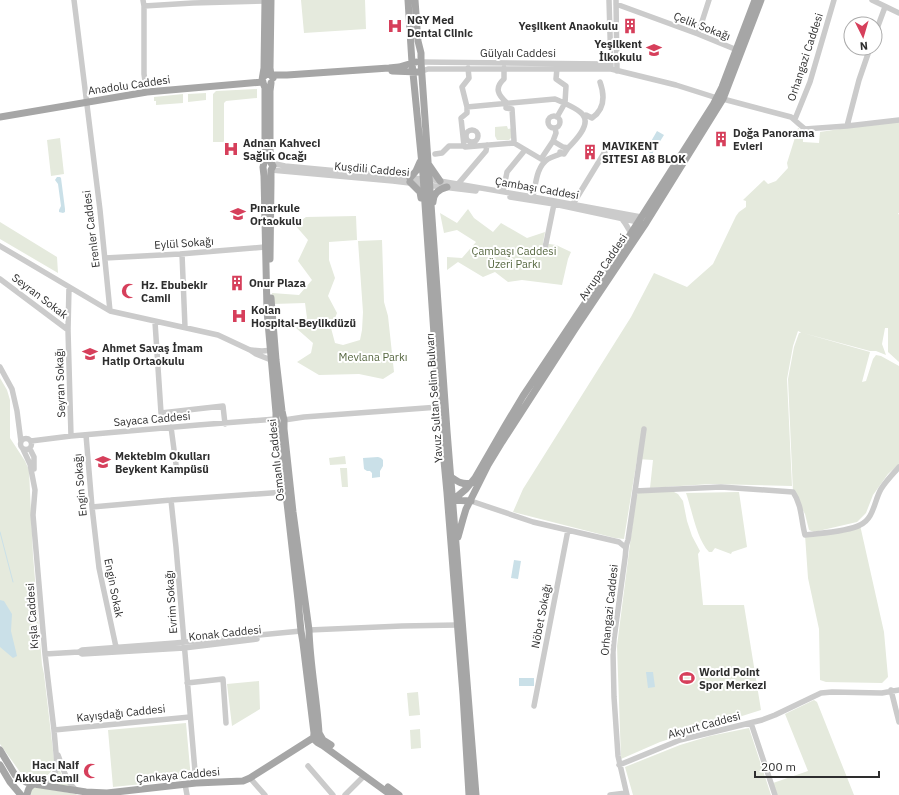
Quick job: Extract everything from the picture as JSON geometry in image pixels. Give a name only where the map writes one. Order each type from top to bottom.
[{"type":"main road","name":"Osmanlı Caddesi","points":[[267,0],[270,68],[267,80],[270,91],[270,152],[267,166],[265,247],[267,311],[273,350]]},
{"type":"main road","name":"Yavuz Sultan Selim Bulvarı","points":[[408,0],[412,63],[426,182],[450,500],[469,795]]},
{"type":"main road","name":"Yavuz Sultan Selim Bulvarı","points":[[415,0],[418,41],[422,62],[424,161]]},
{"type":"main road","name":"Avrupa Caddesi","points":[[720,98],[755,0]]},
{"type":"main road","name":"Avrupa Caddesi","points":[[456,542],[463,519],[488,465],[516,418],[575,329],[720,98],[761,0]]},
{"type":"main road","name":"Anadolu Caddesi","points":[[267,80],[286,75],[389,68],[415,62],[422,62]]},
{"type":"main road","name":"Anadolu Caddesi","points":[[0,114],[147,90],[255,80],[397,71],[422,71]]},
{"type":"main road","name":"Anadolu Caddesi","points":[[0,117],[86,100]]},
{"type":"main road","points":[[440,182],[424,161],[410,180],[420,192],[422,205],[428,210],[433,205],[434,195],[441,189],[447,187]]},
{"type":"main road","name":"Osmanlı Caddesi","points":[[267,166],[273,350],[282,411],[279,432],[298,600],[306,631]]},
{"type":"main road","name":"Avrupa Caddesi","points":[[450,500],[463,492],[472,483],[523,396],[599,284],[631,233],[642,221]]},
{"type":"main road","name":"Yavuz Sultan Selim Bulvarı","points":[[442,404],[451,477],[450,500],[456,542],[476,795]]},
{"type":"main road","name":"Osmanlı Caddesi","points":[[280,420],[284,429],[306,631],[303,644],[317,738]]},
{"type":"main road","points":[[451,477],[464,484],[472,483]]},
{"type":"main road","points":[[450,500],[471,501]]},
{"type":"main road","points":[[317,738],[391,795]]},
{"type":"main road","points":[[317,738],[325,742],[399,795]]},
{"type":"main road","name":"Çankaya Caddesi","points":[[0,750],[15,775],[26,782],[78,793],[107,793],[196,783],[243,781],[317,738]]},
{"type":"main road","points":[[0,765],[10,782],[21,795]]},
{"type":"main road","points":[[27,795],[28,789],[34,784]]},
{"type":"main road","points":[[100,795],[107,793]]},
{"type":"street","name":"Erenler Caddesi","points":[[74,0],[110,311]]},
{"type":"street","points":[[147,90],[144,74],[144,3],[193,4],[267,0]]},
{"type":"street","points":[[609,0],[614,70]]},
{"type":"street","points":[[698,34],[709,0]]},
{"type":"street","name":"Orhangazi Caddesi","points":[[795,119],[810,82],[834,0]]},
{"type":"street","points":[[872,0],[879,2],[885,7],[899,14]]},
{"type":"street","points":[[614,70],[616,2]]},
{"type":"street","name":"Çelik Sokağı","points":[[616,2],[736,50]]},
{"type":"street","points":[[882,16],[885,7]]},
{"type":"street","points":[[847,126],[859,80],[867,56]]},
{"type":"street","name":"Gülyalı Caddesi","points":[[422,62],[606,64],[614,70]]},
{"type":"street","name":"Gülyalı Caddesi","points":[[422,71],[428,69],[468,68],[557,68],[614,70],[791,116],[805,129],[899,120]]},
{"type":"street","points":[[464,146],[461,118],[467,113],[467,107],[462,87],[469,78],[468,68]]},
{"type":"street","points":[[504,68],[504,79],[498,86],[498,92],[507,103],[506,108],[512,110],[514,142]]},
{"type":"street","points":[[557,68],[556,79],[566,86],[566,103],[557,117]]},
{"type":"street","points":[[585,118],[586,115],[592,118],[600,111],[602,105],[602,88],[600,82]]},
{"type":"street","points":[[467,107],[555,99],[566,103],[582,114],[585,118],[586,123],[582,132],[564,154],[560,152],[560,154],[549,158],[541,166],[533,197]]},
{"type":"street","points":[[550,117],[557,117],[561,123],[558,128],[552,129],[548,126],[548,121],[550,117]]},
{"type":"street","points":[[435,154],[442,153],[449,146],[465,147],[473,144],[486,145],[514,142],[541,159],[553,141],[556,133],[555,128]]},
{"type":"street","points":[[553,141],[563,147],[568,148]]},
{"type":"street","points":[[458,184],[486,151],[486,145]]},
{"type":"street","points":[[573,204],[609,145]]},
{"type":"street","points":[[502,192],[507,172],[525,150]]},
{"type":"street","name":"Kuşdili Caddesi","points":[[267,166],[426,182]]},
{"type":"street","name":"Çambaşı Caddesi","points":[[426,182],[458,184],[573,204],[642,221]]},
{"type":"street","name":"Çambaşı Caddesi","points":[[426,182],[447,187],[554,204],[622,219],[642,221]]},
{"type":"street","points":[[544,253],[554,204]]},
{"type":"street","points":[[622,219],[631,233]]},
{"type":"street","points":[[0,246],[110,311],[218,335],[256,354],[274,360]]},
{"type":"street","name":"Eylül Sokağı","points":[[105,258],[182,254],[265,247]]},
{"type":"street","points":[[182,254],[185,328]]},
{"type":"street","name":"Seyran Sokak","points":[[0,278],[68,330]]},
{"type":"street","name":"Seyran Sokağı","points":[[69,287],[68,330],[71,436]]},
{"type":"street","points":[[155,322],[161,413],[223,406],[225,424]]},
{"type":"street","points":[[250,350],[262,352],[273,350]]},
{"type":"street","points":[[0,367],[12,389],[17,411],[21,446],[30,464],[33,479]]},
{"type":"street","name":"Sayaca Caddesi","points":[[31,441],[198,425],[280,420],[442,404]]},
{"type":"street","points":[[171,428],[177,472]]},
{"type":"street","name":"Orhangazi Caddesi","points":[[626,794],[619,765],[613,652],[626,551],[625,547],[628,540],[644,429]]},
{"type":"street","name":"Engin Sokağı","points":[[86,435],[94,533]]},
{"type":"street","points":[[21,442],[26,438],[31,441],[32,445],[30,449],[34,457],[33,479]]},
{"type":"street","points":[[23,449],[30,449]]},
{"type":"street","points":[[635,491],[721,487],[793,492],[797,497],[799,504],[805,535],[850,529],[861,525],[870,515],[881,489],[899,467]]},
{"type":"street","name":"Kışla Caddesi","points":[[33,479],[33,515],[45,654],[56,751]]},
{"type":"street","name":"Osmanlı Caddesi","points":[[171,500],[286,492]]},
{"type":"street","points":[[92,507],[171,500]]},
{"type":"street","name":"Evrim Sokağı","points":[[171,500],[196,783]]},
{"type":"street","points":[[471,501],[533,522],[619,542],[625,547]]},
{"type":"street","name":"Nöbet Sokağı","points":[[534,706],[568,530]]},
{"type":"street","name":"Engin Sokak","points":[[94,533],[98,568],[116,647]]},
{"type":"street","name":"Konak Caddesi","points":[[79,652],[82,654],[306,631],[457,625]]},
{"type":"street","name":"Konak Caddesi","points":[[45,654],[79,652],[82,650],[116,647],[184,644]]},
{"type":"street","points":[[187,683],[223,679],[226,724]]},
{"type":"street","name":"Akyurt Caddesi","points":[[619,765],[680,740],[755,723],[821,693],[882,693],[899,687]]},
{"type":"street","points":[[891,690],[899,722]]},
{"type":"street","name":"Akyurt Caddesi","points":[[891,690],[899,690]]},
{"type":"street","name":"Kayışdağı Caddesi","points":[[54,730],[190,717]]},
{"type":"street","points":[[751,723],[775,795]]},
{"type":"street","points":[[34,784],[44,782],[55,773],[57,769],[56,751]]},
{"type":"street","points":[[56,751],[66,777],[78,793]]},
{"type":"street","points":[[308,766],[333,795]]},
{"type":"street","points":[[346,795],[364,776]]},
{"type":"street","points":[[250,778],[265,795]]},
{"type":"street","points":[[185,784],[187,795]]},
{"type":"street","points":[[610,795],[626,794]]},
{"type":"green space","points":[[301,0],[365,0],[366,29],[304,33]]},
{"type":"green space","points":[[257,89],[257,98],[226,101],[224,103],[224,142],[213,142],[213,94],[216,91]]},
{"type":"green space","points":[[206,93],[206,100],[188,102],[188,94]]},
{"type":"green space","points":[[183,94],[183,103],[156,105],[156,101],[154,101],[154,97]]},
{"type":"green space","points":[[899,121],[899,362],[888,352],[888,328],[885,328],[882,344],[886,355],[876,351],[870,351],[803,333],[870,352],[862,382],[866,381],[873,359],[876,355],[881,356],[899,366],[899,464],[888,474],[873,495],[866,513],[857,522],[814,532],[809,530],[805,514],[793,492],[788,379],[794,347],[799,333],[801,333],[798,331],[793,346],[787,379],[792,486],[710,484],[650,488],[653,460],[637,459],[624,539],[513,512],[523,489],[631,317],[654,273],[687,287],[713,264],[736,216],[746,207],[746,201],[743,200],[764,180],[768,184],[776,181],[788,168],[787,163],[798,128],[803,131],[803,142],[819,143],[820,132]]},
{"type":"green space","points":[[507,126],[508,129],[513,128],[513,136],[509,140],[497,140],[495,136],[495,127]]},
{"type":"green space","points":[[60,138],[64,174],[51,176],[47,140]]},
{"type":"green space","name":"Çambaşı Caddesi Üzeri Parkı","points":[[468,209],[474,218],[493,232],[501,223],[527,238],[545,232],[543,243],[556,245],[571,252],[562,285],[522,280],[508,282],[495,272],[483,277],[458,262],[447,270],[447,257],[462,258],[476,242],[457,230],[444,233],[440,213],[457,223]]},
{"type":"green space","name":"Mevlana Parkı","points":[[356,216],[357,240],[329,242],[329,260],[335,278],[328,296],[337,313],[331,328],[335,343],[343,345],[360,340],[363,312],[358,241],[382,240],[384,302],[388,316],[394,372],[383,379],[359,374],[319,375],[297,362],[311,353],[313,343],[296,328],[307,318],[305,303],[273,304],[272,293],[299,295],[312,280],[298,261],[308,240],[295,225],[306,217]]},
{"type":"green space","points":[[0,222],[57,257],[58,273],[0,239]]},
{"type":"green space","points":[[0,378],[7,390],[10,400],[10,438],[29,470],[33,555],[42,665],[54,759],[54,767],[50,773],[46,776],[40,777],[20,772],[0,744]]},
{"type":"green space","points":[[345,456],[346,464],[330,465],[329,458]]},
{"type":"green space","points":[[340,468],[347,468],[348,487],[342,487]]},
{"type":"green space","name":"World Point Spor Merkezi","points":[[672,491],[678,494],[683,501],[692,536],[700,551],[698,554],[703,605],[744,605],[761,710],[660,742],[621,759],[617,646],[636,497],[638,493]]},
{"type":"green space","points":[[739,492],[747,547],[732,552],[731,554],[715,548],[712,552],[709,552],[698,533],[686,493]]},
{"type":"green space","points":[[860,525],[884,632],[888,677],[882,683],[826,682],[820,680],[819,629],[808,578],[805,535]]},
{"type":"green space","points":[[259,681],[260,709],[232,726],[227,684]]},
{"type":"green space","points":[[418,692],[420,715],[409,716],[407,693]]},
{"type":"green space","points":[[814,700],[817,702],[854,795],[776,795],[773,783],[808,771],[785,714]]},
{"type":"green space","points":[[186,723],[191,779],[113,787],[108,730]]},
{"type":"green space","points":[[749,728],[771,795],[633,795],[625,767],[680,745],[710,736]]},
{"type":"green space","points":[[420,729],[421,748],[411,749],[410,730]]},
{"type":"green space","points":[[59,768],[63,778],[70,786],[46,783]]},
{"type":"green space","points":[[33,788],[42,788],[77,795],[31,795]]},
{"type":"water","points":[[657,131],[664,135],[652,154],[646,150]]},
{"type":"water","points":[[57,177],[61,178],[65,209],[65,212],[63,213],[59,212],[61,206],[58,184],[55,180]]},
{"type":"water","points":[[378,457],[383,460],[380,477],[372,478],[372,473],[364,469],[363,458]]},
{"type":"water","points":[[514,560],[521,561],[518,579],[511,578]]},
{"type":"water","points":[[0,600],[4,601],[12,614],[11,631],[17,656],[13,658],[0,647]]},
{"type":"water","points":[[646,672],[653,672],[655,687],[648,688]]},
{"type":"water","points":[[519,678],[534,678],[534,686],[519,686]]},
{"type":"waterway","points":[[0,532],[13,582]]},
{"type":"place","name":"NGY Med Dental Clinic","points":[[395,26]]},
{"type":"place","name":"Yeşilkent Anaokulu","points":[[630,26]]},
{"type":"place","name":"Yeşilkent İlkokulu","points":[[654,50]]},
{"type":"place","name":"Doğa Panorama Evleri","points":[[721,139]]},
{"type":"place","name":"Adnan Kahveci Sağlık Ocağı","points":[[231,149]]},
{"type":"place","name":"MAVIKENT SITESI A8 BLOK","points":[[590,152]]},
{"type":"place","name":"Pınarkule Ortaokulu","points":[[238,214]]},
{"type":"place","name":"Onur Plaza","points":[[237,283]]},
{"type":"place","name":"Hz. Ebubekir Camii","points":[[129,291]]},
{"type":"place","name":"Kolan Hospital-Beylikdüzü","points":[[239,316]]},
{"type":"place","name":"Ahmet Savaş İmam Hatip Ortaokulu","points":[[90,354]]},
{"type":"place","name":"Mektebim Okulları Beykent Kampüsü","points":[[103,462]]},
{"type":"place","name":"World Point Spor Merkezi","points":[[687,678]]},
{"type":"place","name":"Hacı Naif Akkuş Camii","points":[[91,771]]}]
